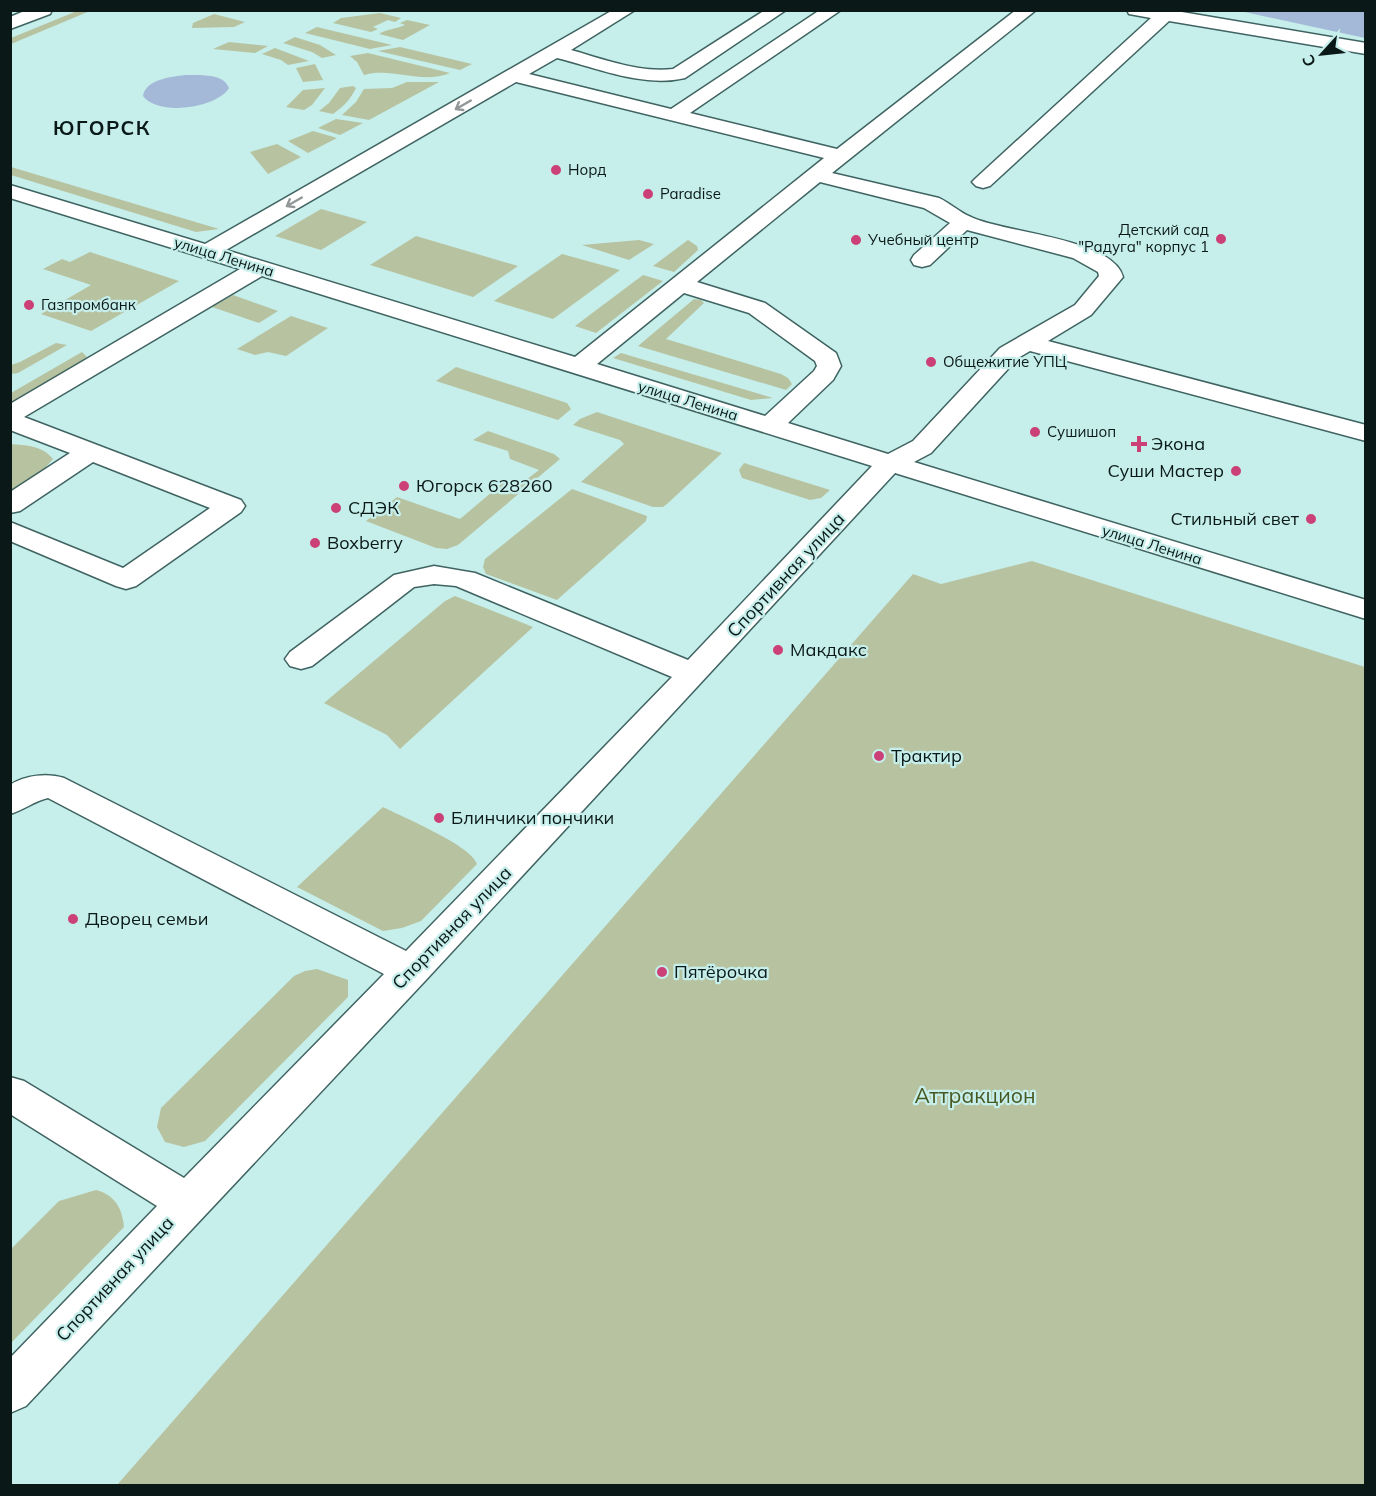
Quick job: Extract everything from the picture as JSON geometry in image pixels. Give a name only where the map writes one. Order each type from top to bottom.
[{"type":"street","points":[[10,24],[44,10]]},
{"type":"street","points":[[207,252],[627,10]]},
{"type":"street","points":[[556,52],[661,76],[671,76],[678,74],[778,10]]},
{"type":"street","points":[[673,116],[833,10]]},
{"type":"street","points":[[578,367],[816,175],[1028,10]]},
{"type":"street","points":[[1136,10],[1365,49]]},
{"type":"street","points":[[983,182],[1165,15]]},
{"type":"street","points":[[514,76],[840,156]]},
{"type":"street","points":[[816,175],[931,203],[945,209],[963,222],[1082,253],[1109,269],[1111,277],[1083,310],[1009,353],[922,447],[890,463]]},
{"type":"street","name":"улица Ленина","points":[[10,191],[1365,610]]},
{"type":"street","points":[[922,260],[963,222]]},
{"type":"street","points":[[10,415],[259,268]]},
{"type":"street","points":[[680,285],[757,308],[827,358],[830,366],[824,375],[770,426]]},
{"type":"street","points":[[1027,343],[1365,433]]},
{"type":"street","points":[[10,421],[231,506],[126,580],[10,530]]},
{"type":"street","points":[[10,505],[92,451]]},
{"type":"street","name":"Спортивная улица","points":[[10,1391],[187,1202],[412,970],[693,674],[890,463]]},
{"type":"street","points":[[302,659],[404,580],[422,574],[443,573],[465,579],[693,674]]},
{"type":"street","points":[[10,802],[27,790],[52,786],[412,970]]},
{"type":"street","points":[[10,1093],[187,1202]]},
{"type":"green space","points":[[77,11],[90,11],[11,44],[11,38]]},
{"type":"green space","points":[[380,13],[401,18],[395,22],[388,20],[373,27],[378,29],[371,32],[333,23],[341,18]]},
{"type":"green space","points":[[214,14],[245,22],[234,27],[192,28],[193,23]]},
{"type":"green space","points":[[407,20],[430,25],[403,40],[379,34],[405,25],[400,23]]},
{"type":"green space","points":[[317,27],[392,45],[370,49],[305,33]]},
{"type":"green space","points":[[295,37],[320,45],[336,55],[322,58],[312,52],[283,43]]},
{"type":"green space","points":[[229,42],[268,46],[255,53],[213,49]]},
{"type":"green space","points":[[400,47],[472,64],[460,70],[378,51]]},
{"type":"green space","points":[[275,48],[309,61],[288,65],[281,60],[262,54]]},
{"type":"green space","points":[[368,53],[450,73],[429,77],[386,73],[364,75],[357,62],[350,56]]},
{"type":"green space","points":[[315,64],[323,80],[303,82],[296,68]]},
{"type":"green space","points":[[407,82],[439,82],[369,120],[342,115],[356,102],[364,89],[392,88]]},
{"type":"green space","points":[[353,86],[356,88],[351,96],[333,114],[319,111],[329,103],[340,88]]},
{"type":"green space","points":[[325,88],[312,105],[304,110],[286,107],[303,90]]},
{"type":"green space","points":[[336,119],[363,123],[340,135],[318,128]]},
{"type":"green space","points":[[313,131],[337,138],[308,153],[288,141]]},
{"type":"green space","points":[[277,144],[301,157],[268,174],[250,152]]},
{"type":"green space","points":[[10,167],[219,229],[196,232],[11,175]]},
{"type":"green space","points":[[321,209],[367,222],[321,250],[275,236]]},
{"type":"green space","points":[[416,236],[518,266],[473,297],[370,265]]},
{"type":"green space","points":[[639,240],[654,244],[629,260],[582,245]]},
{"type":"green space","points":[[688,240],[697,246],[698,250],[674,272],[653,266]]},
{"type":"green space","points":[[90,252],[179,281],[91,331],[41,314],[91,285],[43,269],[62,259],[70,262]]},
{"type":"green space","points":[[562,254],[620,270],[553,319],[494,301]]},
{"type":"green space","points":[[643,275],[663,281],[596,333],[575,326]]},
{"type":"green space","points":[[233,295],[278,311],[259,323],[212,307]]},
{"type":"green space","points":[[694,299],[704,303],[666,339],[781,374],[792,384],[786,390],[638,346]]},
{"type":"green space","points":[[291,316],[328,328],[286,356],[268,352],[255,355],[237,349]]},
{"type":"green space","points":[[56,343],[67,345],[18,373],[11,374],[11,365]]},
{"type":"green space","points":[[82,352],[87,357],[82,361],[11,403],[11,393]]},
{"type":"green space","points":[[621,353],[773,398],[751,400],[613,358]]},
{"type":"green space","points":[[456,367],[567,403],[571,409],[558,420],[436,381]]},
{"type":"green space","points":[[597,412],[722,453],[663,507],[653,507],[581,482],[624,444],[620,440],[573,425],[580,419]]},
{"type":"green space","points":[[488,431],[554,454],[560,459],[458,545],[447,549],[436,548],[366,521],[397,497],[460,519],[505,481],[518,486],[539,470],[510,459],[508,451],[473,440]]},
{"type":"green space","points":[[10,444],[39,449],[53,459],[31,484],[10,497]]},
{"type":"green space","points":[[744,463],[830,490],[821,498],[810,500],[742,478],[739,470]]},
{"type":"green space","points":[[572,489],[647,516],[646,521],[557,600],[486,574],[483,567],[485,559]]},
{"type":"green space","name":"Аттракцион","points":[[1032,561],[1365,667],[1365,1485],[117,1485],[913,574],[941,584]]},
{"type":"green space","points":[[455,596],[533,627],[400,749],[387,735],[324,703],[445,601]]},
{"type":"green space","points":[[383,807],[450,840],[462,848],[477,864],[421,921],[402,928],[383,931],[297,887]]},
{"type":"green space","points":[[317,969],[348,980],[348,997],[205,1141],[184,1147],[165,1142],[157,1127],[161,1108],[294,976]]},
{"type":"green space","points":[[96,1190],[113,1199],[119,1208],[124,1227],[11,1343],[11,1249],[59,1201]]},
{"type":"water","points":[[1240,11],[1365,11],[1365,38]]},
{"type":"water","points":[[185,75],[217,77],[229,88],[212,101],[186,107],[161,106],[150,102],[143,96],[145,90],[154,82]]},
{"type":"place","name":"Норд","points":[[556,170]]},
{"type":"place","name":"Paradise","points":[[648,194]]},
{"type":"place","name":"Детский сад \"Радуга\" корпус 1","points":[[1221,239]]},
{"type":"place","name":"Учебный центр","points":[[856,240]]},
{"type":"place","name":"Газпромбанк","points":[[29,305]]},
{"type":"place","name":"Общежитие УПЦ","points":[[931,362]]},
{"type":"place","name":"Сушишоп","points":[[1035,432]]},
{"type":"place","name":"Экона","points":[[1139,444]]},
{"type":"place","name":"Суши Мастер","points":[[1236,471]]},
{"type":"place","name":"Югорск 628260","points":[[404,486]]},
{"type":"place","name":"СДЭК","points":[[336,508]]},
{"type":"place","name":"Стильный свет","points":[[1311,519]]},
{"type":"place","name":"Boxberry","points":[[315,543]]},
{"type":"place","name":"Макдакс","points":[[778,650]]},
{"type":"place","name":"Трактир","points":[[879,756]]},
{"type":"place","name":"Блинчики пончики","points":[[439,818]]},
{"type":"place","name":"Дворец семьи","points":[[73,919]]},
{"type":"place","name":"Пятёрочка","points":[[662,972]]},
{"type":"district","name":"ЮГОРСК","points":[[102,128]]}]
